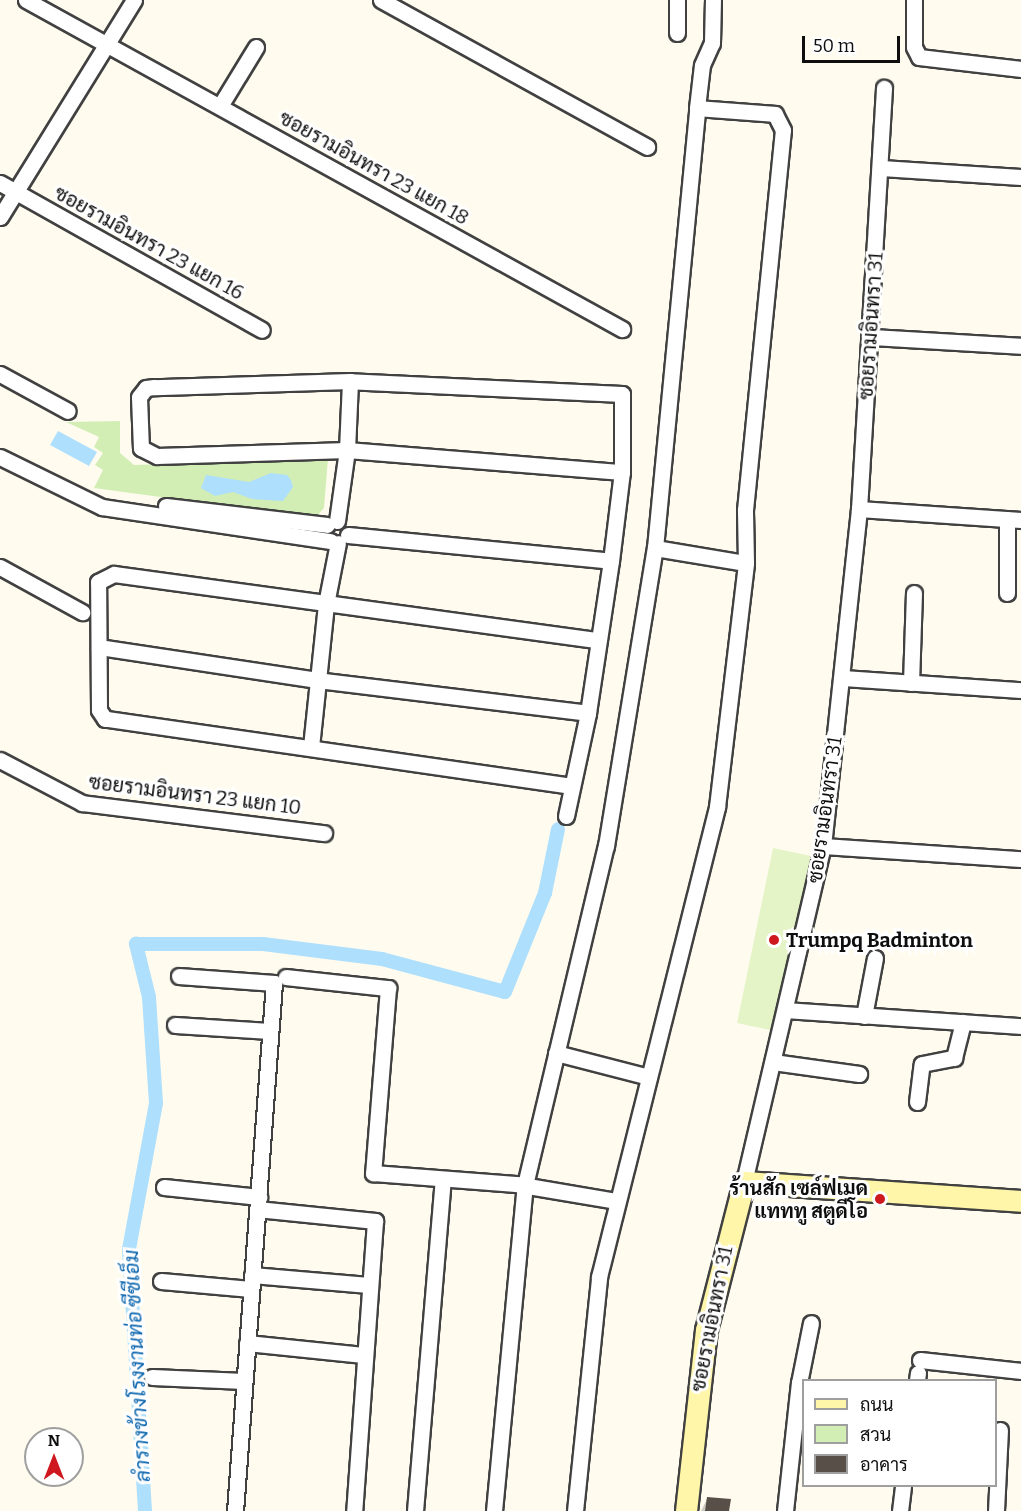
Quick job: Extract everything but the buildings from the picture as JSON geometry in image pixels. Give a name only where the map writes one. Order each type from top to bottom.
[{"type":"street","name":"ซอยรามอินทรา 23 แยก 18","points":[[26,0],[622,329]]},
{"type":"street","points":[[0,217],[134,0]]},
{"type":"street","points":[[381,0],[647,147]]},
{"type":"street","points":[[677,0],[677,33]]},
{"type":"street","points":[[494,1511],[525,1185],[606,846],[655,548],[697,108],[702,65],[712,43],[713,0]]},
{"type":"street","points":[[914,0],[914,47],[919,57],[1021,69]]},
{"type":"street","points":[[220,106],[256,47]]},
{"type":"street","name":"ซอยรามอินทรา 31","points":[[686,1511],[706,1330],[744,1182],[823,846],[843,678],[859,509],[884,88]]},
{"type":"street","points":[[575,1511],[599,1277],[616,1201],[717,807],[746,563],[745,510],[783,130],[775,114],[697,108]]},
{"type":"street","points":[[881,168],[1021,177]]},
{"type":"street","name":"ซอยรามอินทรา 23 แยก 16","points":[[0,183],[262,330]]},
{"type":"street","points":[[871,337],[1021,346]]},
{"type":"street","points":[[0,374],[68,411]]},
{"type":"street","points":[[339,540],[332,523],[347,450],[350,381]]},
{"type":"street","points":[[566,816],[588,713],[611,561],[622,472],[622,394],[350,381],[146,388],[139,397],[141,448],[147,454],[347,450],[622,472]]},
{"type":"street","points":[[0,445],[77,488],[106,498],[347,526],[339,540],[326,604],[311,747]]},
{"type":"street","points":[[0,457],[102,507],[339,540],[611,561]]},
{"type":"street","points":[[859,509],[1014,520],[1007,593]]},
{"type":"street","points":[[655,548],[746,563]]},
{"type":"street","points":[[0,567],[82,612]]},
{"type":"street","points":[[572,786],[105,719],[99,710],[98,582],[104,576],[598,640]]},
{"type":"street","points":[[911,683],[914,593]]},
{"type":"street","points":[[99,647],[317,680],[588,713]]},
{"type":"street","points":[[843,678],[1021,690]]},
{"type":"street","name":"ซอยรามอินทรา 23 แยก 10","points":[[0,760],[82,802],[324,833]]},
{"type":"street","points":[[823,846],[1021,859]]},
{"type":"street","points":[[864,1016],[875,958]]},
{"type":"street","points":[[179,976],[274,983],[235,1511]]},
{"type":"street","points":[[286,977],[388,988],[373,1173],[525,1185],[616,1201]]},
{"type":"street","points":[[785,1010],[1021,1026]]},
{"type":"street","points":[[917,1102],[921,1064],[954,1058],[963,1022]]},
{"type":"street","points":[[175,1025],[270,1031]]},
{"type":"street","points":[[556,1053],[649,1077]]},
{"type":"street","points":[[773,1062],[859,1074]]},
{"type":"street","points":[[415,1511],[443,1179]]},
{"type":"street","points":[[744,1182],[1021,1201]]},
{"type":"street","points":[[164,1187],[375,1221],[363,1355],[354,1511]]},
{"type":"street","points":[[161,1281],[369,1285]]},
{"type":"street","points":[[785,1511],[797,1457],[801,1383],[811,1323]]},
{"type":"street","points":[[247,1343],[363,1355]]},
{"type":"street","points":[[918,1371],[1021,1371]]},
{"type":"street","points":[[152,1377],[244,1381]]},
{"type":"street","points":[[996,1511],[1000,1430]]},
{"type":"street","points":[[900,1511],[903,1487]]},
{"type":"green space","points":[[120,421],[120,453],[134,465],[328,458],[324,508],[315,518],[94,488],[103,470],[95,465],[103,453],[94,447],[99,437],[66,422]]},
{"type":"green space","name":"Trumpq Badminton","points":[[773,848],[811,856],[775,1031],[737,1023]]},
{"type":"water","points":[[58,431],[97,452],[89,466],[50,445]]},
{"type":"water","points":[[271,473],[287,475],[291,480],[293,487],[283,501],[252,499],[233,492],[215,496],[201,488],[206,475],[249,482]]},
{"type":"waterway","name":"ลำรางข้างโรงงานท่อ ซีซีเอ็ม","points":[[145,1511],[129,1249],[156,1103],[149,997],[136,944],[263,944],[382,959],[505,992],[545,893],[558,829]]},
{"type":"place","name":"Trumpq Badminton","points":[[774,940]]},
{"type":"place","name":"ร้านสัก เซล์ฟเมด แทททู สตูดีโอ","points":[[880,1199]]}]
